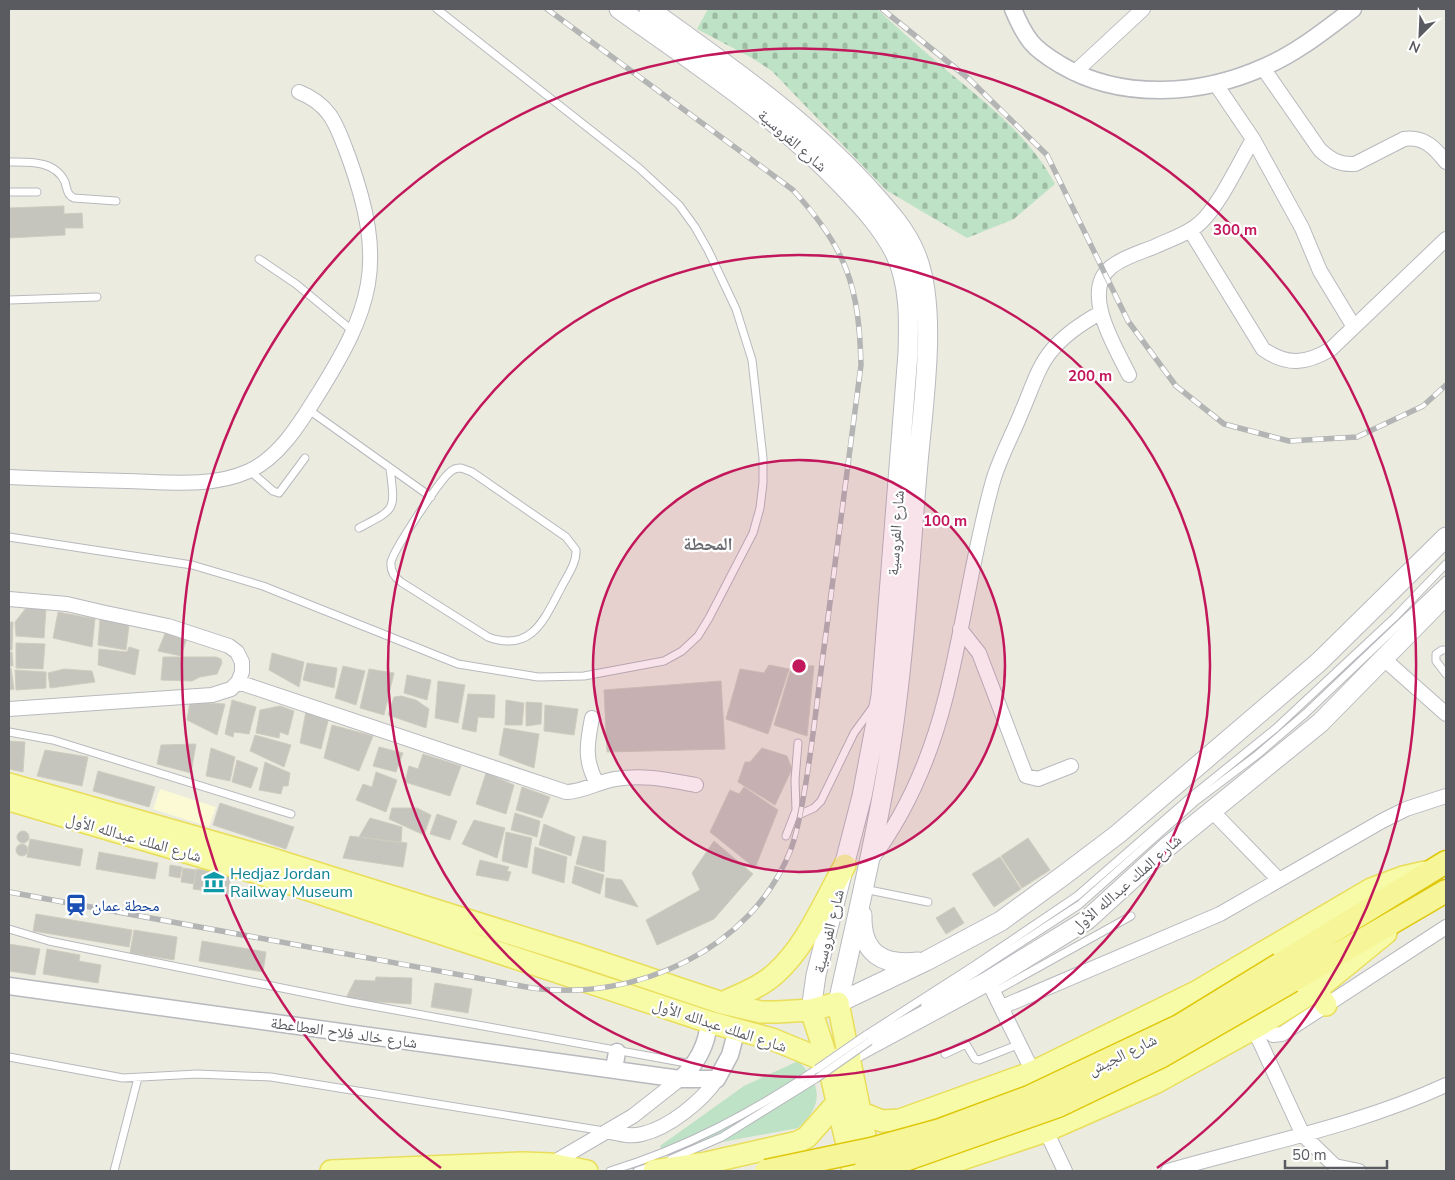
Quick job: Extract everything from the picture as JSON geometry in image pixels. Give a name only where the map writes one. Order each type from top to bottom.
[{"type":"highway","name":"شارع الجيش","points":[[864,1171],[893,1164],[1058,1106],[1162,1056],[1438,867]]},
{"type":"highway","name":"شارع الجيش","points":[[766,1171],[871,1149],[940,1130],[1029,1098],[1406,914],[1446,890]]},
{"type":"main road","name":"شارع الفروسية","points":[[619,9],[721,81],[770,119],[805,150],[862,206],[885,235],[896,255],[908,299],[909,344],[881,696],[862,796],[816,975],[810,1010],[820,1070],[837,1103],[853,1171]]},
{"type":"main road","name":"شارع الفروسية","points":[[649,9],[783,108],[850,168],[884,205],[905,233],[921,270],[927,312],[926,353],[904,629],[894,723],[869,863],[838,1004],[872,1171]]},
{"type":"main road","name":"شارع الملك عبدالله الأول","points":[[9,784],[278,861],[579,955],[722,1003],[761,1012],[810,1010],[838,1004],[1001,922],[1118,834],[1320,662],[1446,537]]},
{"type":"main road","name":"شارع الملك عبدالله الأول","points":[[9,800],[264,875],[709,1022],[772,1039],[820,1070],[991,986],[1088,920],[1166,848],[1320,723],[1385,660],[1446,595]]},
{"type":"main road","points":[[722,1003],[757,986],[776,973],[791,958],[845,865]]},
{"type":"main road","points":[[859,1112],[882,1120],[900,1120],[1034,1072],[1196,992],[1371,889],[1403,876],[1438,867]]},
{"type":"main road","points":[[863,889],[862,923],[869,948],[883,960],[894,963],[926,961]]},
{"type":"main road","points":[[926,1171],[1046,1131],[1155,1083],[1257,1027],[1321,998],[1406,914]]},
{"type":"main road","points":[[642,1169],[706,1163],[798,1142],[808,1136],[837,1103]]},
{"type":"main road","points":[[331,1171],[494,1163],[550,1164],[587,1171]]},
{"type":"street","points":[[1013,9],[1021,28],[1032,44],[1049,58],[1074,73],[1110,85],[1141,90],[1178,90],[1215,83],[1263,68],[1288,55],[1353,9]]},
{"type":"street","points":[[1074,73],[1144,9]]},
{"type":"street","points":[[1263,68],[1320,150],[1331,160],[1355,164],[1404,138],[1411,138],[1428,143],[1446,162]]},
{"type":"street","points":[[1215,83],[1253,139],[1302,228],[1320,271],[1354,327]]},
{"type":"street","points":[[9,477],[198,482],[233,476],[250,471],[283,444],[309,410],[354,332],[362,313],[370,272],[370,230],[366,210],[334,121],[320,102],[299,92]]},
{"type":"street","points":[[1129,375],[1100,313],[1101,282],[1111,266],[1190,230],[1210,211],[1253,139]]},
{"type":"street","points":[[1190,230],[1263,349],[1276,358],[1291,361],[1318,357],[1331,349],[1446,239]]},
{"type":"street","points":[[869,863],[891,834],[905,808],[929,753],[946,697],[995,474],[1042,365],[1061,339],[1100,313]]},
{"type":"street","points":[[9,598],[76,606],[168,626],[229,646],[237,652],[242,662],[242,672],[238,682],[231,689],[212,695],[9,708]]},
{"type":"street","points":[[960,629],[979,653],[1026,776],[1038,779],[1071,766]]},
{"type":"street","points":[[1385,660],[1446,714]]},
{"type":"street","points":[[238,682],[566,792],[582,790],[598,783],[638,776],[696,785]]},
{"type":"street","points":[[592,718],[586,752],[590,772],[598,783]]},
{"type":"street","points":[[1002,1007],[1220,914],[1382,821],[1406,809],[1446,796]]},
{"type":"street","points":[[1212,812],[1279,880]]},
{"type":"street","points":[[1321,998],[1446,927]]},
{"type":"street","name":"شارع خالد فلاح العطاعطة","points":[[9,986],[680,1079],[717,1079]]},
{"type":"street","points":[[991,986],[1034,1072]]},
{"type":"street","points":[[550,1164],[645,1108],[680,1079],[694,1065],[705,1044],[709,1022]]},
{"type":"street","points":[[1257,1027],[1303,1135],[1335,1166],[1359,1171]]},
{"type":"street","points":[[607,1132],[633,1135],[653,1130],[694,1107],[717,1079],[730,1056],[737,1030]]},
{"type":"street","points":[[614,1069],[617,1052]]},
{"type":"street","points":[[1175,1170],[1381,1112],[1446,1085]]},
{"type":"street","points":[[1046,1131],[1065,1171]]},
{"type":"lane","points":[[9,537],[192,565],[216,571],[337,614],[441,658],[493,671],[561,677],[607,672],[664,661],[682,651],[698,636],[753,533],[763,483],[762,449],[752,360],[736,309],[695,227],[660,186],[436,9]]},
{"type":"lane","points":[[9,162],[38,163],[52,167],[62,177],[69,195],[74,198],[116,201]]},
{"type":"lane","points":[[9,192],[37,192]]},
{"type":"lane","points":[[259,259],[296,284],[354,332]]},
{"type":"lane","points":[[9,300],[97,297]]},
{"type":"lane","points":[[309,410],[431,497]]},
{"type":"lane","points":[[250,471],[273,491],[279,492],[305,458]]},
{"type":"lane","points":[[359,528],[385,514],[392,508],[390,468]]},
{"type":"lane","points":[[455,469],[467,469],[572,543],[577,557],[574,564],[542,624],[523,639],[499,641],[488,637],[396,578],[391,567],[394,555],[431,497],[449,472],[455,469]]},
{"type":"lane","points":[[610,1171],[642,1169],[685,1145],[731,1123],[820,1070],[1077,896],[1192,796],[1276,728],[1395,617],[1446,564]]},
{"type":"lane","points":[[868,1038],[1079,905],[1181,813],[1257,755],[1306,713],[1446,580]]},
{"type":"lane","points":[[1446,650],[1436,654],[1436,661],[1446,674]]},
{"type":"lane","points":[[794,817],[814,808],[821,801],[854,733],[881,696]]},
{"type":"lane","points":[[9,732],[53,740],[291,814]]},
{"type":"lane","points":[[786,836],[794,817],[797,802],[795,780],[798,743]]},
{"type":"lane","points":[[863,889],[928,902]]},
{"type":"lane","points":[[991,986],[1131,916]]},
{"type":"lane","points":[[9,929],[49,941],[351,1002],[694,1065]]},
{"type":"lane","points":[[945,1054],[966,1044],[975,1058],[981,1060],[1020,1044]]},
{"type":"lane","points":[[9,1057],[108,1076],[138,1078],[197,1074],[252,1074],[607,1132]]},
{"type":"lane","points":[[114,1171],[138,1078]]},
{"type":"shaded area","points":[[160,789],[216,807],[209,827],[153,809]]},
{"type":"green space","points":[[708,9],[877,9],[1009,124],[1034,152],[1055,184],[1014,219],[967,238],[886,190],[772,71],[752,58],[697,29]]},
{"type":"green space","points":[[798,1061],[812,1078],[817,1094],[816,1103],[812,1111],[798,1128],[663,1153],[660,1146],[744,1086]]},
{"type":"building","points":[[64,206],[64,214],[82,213],[83,228],[65,228],[65,235],[9,238],[9,208]]},
{"type":"building","points":[[26,608],[46,608],[44,638],[16,636],[15,622]]},
{"type":"building","points":[[58,612],[95,619],[92,647],[53,638]]},
{"type":"building","points":[[100,619],[129,625],[126,650],[98,645]]},
{"type":"building","points":[[9,622],[13,622],[12,650],[9,650]]},
{"type":"building","points":[[166,631],[187,638],[181,656],[158,651]]},
{"type":"building","points":[[16,643],[45,644],[43,669],[16,668]]},
{"type":"building","points":[[129,647],[139,650],[135,675],[98,665],[99,649],[127,652]]},
{"type":"building","points":[[9,652],[12,652],[13,666],[9,666]]},
{"type":"building","points":[[272,653],[304,662],[299,687],[269,670]]},
{"type":"building","points":[[163,657],[216,657],[221,659],[222,663],[217,674],[200,677],[192,681],[161,680]]},
{"type":"building","points":[[307,663],[337,668],[334,688],[303,680]]},
{"type":"building","points":[[769,665],[789,669],[768,734],[726,719],[740,669],[764,673]]},
{"type":"building","points":[[792,665],[814,666],[807,736],[774,725]]},
{"type":"building","points":[[343,666],[365,671],[356,705],[335,698]]},
{"type":"building","points":[[9,668],[11,668],[14,689],[9,690]]},
{"type":"building","points":[[64,669],[92,671],[95,682],[50,688],[48,673]]},
{"type":"building","points":[[369,669],[394,673],[384,715],[360,708]]},
{"type":"building","points":[[15,670],[46,672],[46,688],[16,690]]},
{"type":"building","points":[[407,675],[431,680],[427,700],[404,693]]},
{"type":"building","points":[[438,681],[465,685],[458,723],[435,718]]},
{"type":"building","points":[[721,681],[725,749],[607,752],[604,690]]},
{"type":"building","points":[[468,694],[495,695],[494,718],[478,717],[476,732],[462,729]]},
{"type":"building","points":[[401,696],[416,700],[429,709],[426,728],[388,715],[394,697]]},
{"type":"building","points":[[232,700],[256,707],[249,734],[234,732],[233,737],[225,734]]},
{"type":"building","points":[[506,700],[524,703],[522,725],[505,725]]},
{"type":"building","points":[[190,702],[225,704],[217,735],[187,720]]},
{"type":"building","points":[[526,702],[542,703],[541,724],[526,726]]},
{"type":"building","points":[[545,705],[578,709],[574,735],[544,731]]},
{"type":"building","points":[[280,706],[294,711],[288,735],[280,732],[279,738],[256,733],[260,710]]},
{"type":"building","points":[[306,711],[329,717],[321,749],[300,743]]},
{"type":"building","points":[[332,725],[373,736],[359,771],[324,758]]},
{"type":"building","points":[[504,728],[539,734],[534,768],[499,755]]},
{"type":"building","points":[[255,735],[291,745],[284,767],[250,751]]},
{"type":"building","points":[[9,741],[25,742],[23,772],[9,769]]},
{"type":"building","points":[[196,744],[191,773],[157,764],[161,745]]},
{"type":"building","points":[[379,747],[403,753],[396,772],[373,766]]},
{"type":"building","points":[[211,748],[235,757],[230,781],[206,776]]},
{"type":"building","points":[[762,748],[787,756],[792,769],[775,805],[738,782],[745,762],[750,762]]},
{"type":"building","points":[[45,750],[88,757],[82,786],[37,776]]},
{"type":"building","points":[[423,754],[461,766],[450,796],[405,782],[409,766],[418,769]]},
{"type":"building","points":[[237,760],[258,768],[251,788],[232,782]]},
{"type":"building","points":[[265,762],[290,773],[288,786],[283,786],[281,794],[259,790]]},
{"type":"building","points":[[98,771],[155,787],[149,807],[93,791]]},
{"type":"building","points":[[376,772],[397,780],[386,812],[356,800],[363,784],[372,787]]},
{"type":"building","points":[[486,773],[514,785],[506,814],[476,804]]},
{"type":"building","points":[[522,787],[550,797],[542,818],[516,810]]},
{"type":"building","points":[[744,787],[778,810],[755,868],[710,832],[730,790],[739,794]]},
{"type":"building","points":[[220,803],[294,827],[286,849],[213,825]]},
{"type":"building","points":[[392,808],[417,808],[431,815],[424,835],[389,819]]},
{"type":"building","points":[[515,813],[540,821],[537,837],[511,830]]},
{"type":"building","points":[[437,814],[457,821],[450,840],[430,834]]},
{"type":"building","points":[[370,818],[402,827],[401,843],[359,837]]},
{"type":"building","points":[[474,820],[505,828],[497,858],[462,844]]},
{"type":"building","points":[[544,824],[575,837],[571,856],[539,845]]},
{"type":"building","points":[[23,831],[29,837],[23,843],[17,837]]},
{"type":"building","points":[[506,832],[532,838],[527,868],[502,861]]},
{"type":"building","points":[[350,836],[407,843],[403,867],[343,858]]},
{"type":"building","points":[[583,836],[606,841],[604,872],[576,864]]},
{"type":"building","points":[[1028,838],[1050,870],[1022,888],[1001,856]]},
{"type":"building","points":[[30,839],[83,849],[80,866],[27,857]]},
{"type":"building","points":[[714,841],[753,874],[714,919],[657,945],[646,920],[700,890],[692,873]]},
{"type":"building","points":[[22,844],[28,850],[22,856],[16,850]]},
{"type":"building","points":[[535,847],[567,857],[564,883],[532,873]]},
{"type":"building","points":[[99,852],[158,863],[155,879],[96,869]]},
{"type":"building","points":[[1000,857],[1021,889],[994,907],[972,874]]},
{"type":"building","points":[[480,860],[509,867],[507,871],[511,872],[508,881],[476,875]]},
{"type":"building","points":[[170,865],[182,867],[180,878],[169,876]]},
{"type":"building","points":[[575,866],[604,875],[600,894],[572,883]]},
{"type":"building","points":[[183,868],[196,870],[194,884],[181,882]]},
{"type":"building","points":[[196,869],[231,874],[228,894],[193,889]]},
{"type":"building","points":[[606,878],[622,880],[638,907],[605,897]]},
{"type":"building","points":[[954,907],[964,923],[946,934],[936,918]]},
{"type":"building","points":[[36,914],[132,930],[129,947],[33,931]]},
{"type":"building","points":[[134,930],[177,937],[174,960],[130,953]]},
{"type":"building","points":[[202,941],[266,952],[263,972],[199,961]]},
{"type":"building","points":[[9,944],[40,949],[35,975],[9,971]]},
{"type":"building","points":[[47,949],[80,955],[79,961],[101,965],[98,983],[43,974]]},
{"type":"building","points":[[376,977],[412,978],[411,1004],[362,1001],[362,999],[346,998],[355,980],[375,981]]},
{"type":"building","points":[[435,983],[472,989],[468,1013],[431,1007]]},
{"type":"railway","points":[[9,892],[532,988],[571,990],[610,986],[649,977],[686,962],[719,941],[749,915],[773,885],[791,849],[796,832],[812,745],[861,365],[860,337],[853,290],[838,250],[826,231],[793,190],[547,9]]},
{"type":"railway","points":[[882,9],[968,78],[1047,155],[1128,321],[1176,386],[1224,424],[1289,441],[1357,437],[1423,406],[1446,385]]},
{"type":"place","name":"Hedjaz Jordan Railway Museum","points":[[214,882]]},
{"type":"place","name":"محطة عمان","points":[[76,905]]},
{"type":"district","name":"المحطة","points":[[708,544]]}]
